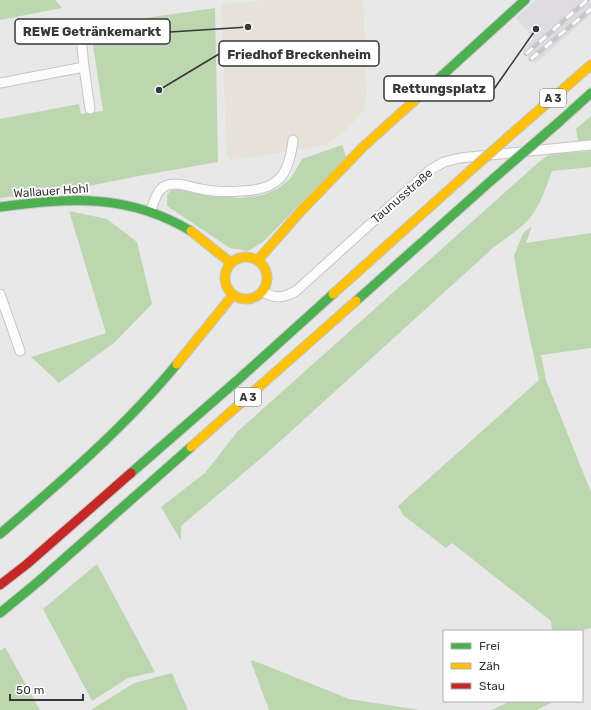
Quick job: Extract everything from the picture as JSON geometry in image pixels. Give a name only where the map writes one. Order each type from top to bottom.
[{"type":"main road","points":[[258,260],[301,211],[363,147],[525,0]]},
{"type":"main road","name":"A 3","points":[[0,585],[228,388],[462,178],[591,65]]},
{"type":"main road","name":"A 3","points":[[0,613],[69,555],[591,93]]},
{"type":"main road","name":"Wallauer Hohl","points":[[0,207],[51,201],[96,200],[131,206],[150,212],[193,232],[231,263]]},
{"type":"main road","points":[[244,256],[252,257],[258,260],[264,265],[267,272],[268,279],[263,292],[259,296],[248,300],[233,295],[228,290],[225,283],[227,268],[237,258],[244,256]]},
{"type":"main road","points":[[0,534],[82,462],[128,417],[162,382],[233,295]]},
{"type":"street","points":[[80,26],[90,110]]},
{"type":"street","points":[[0,84],[84,67]]},
{"type":"street","points":[[150,212],[156,196],[161,188],[170,184],[213,191],[262,189],[273,184],[282,176],[288,166],[293,140]]},
{"type":"street","name":"Taunusstraße","points":[[263,292],[269,295],[282,297],[296,291],[430,170],[444,162],[460,158],[591,145]]},
{"type":"street","points":[[0,294],[20,352]]},
{"type":"shaded area","points":[[265,0],[363,0],[367,94],[363,111],[346,130],[324,146],[231,160],[226,154],[222,5]]},
{"type":"shaded area","points":[[536,0],[591,0],[591,14],[535,64],[522,50],[534,39],[516,18]]},
{"type":"green space","points":[[0,0],[55,0],[62,8],[0,20]]},
{"type":"green space","points":[[215,8],[218,162],[84,187],[0,198],[0,119],[79,104],[81,114],[103,111],[90,26]]},
{"type":"green space","points":[[591,116],[591,140],[578,141],[576,129]]},
{"type":"green space","points":[[342,145],[346,157],[263,242],[248,251],[230,248],[167,206],[167,195],[171,190],[178,189],[200,194],[240,198],[263,195],[279,188],[291,178],[302,159]]},
{"type":"green space","points":[[591,151],[591,167],[552,171],[538,206],[527,221],[493,248],[266,454],[181,526],[181,541],[161,507],[205,473],[237,432],[540,161],[550,154]]},
{"type":"green space","points":[[69,211],[107,219],[137,242],[152,304],[114,343],[59,383],[31,357],[106,333]]},
{"type":"green space","points":[[532,226],[526,243],[591,233],[591,348],[541,355],[546,380],[591,492],[591,628],[582,630],[552,630],[551,621],[452,543],[446,548],[403,515],[398,506],[539,380],[521,297],[514,256],[523,233]]},
{"type":"green space","points":[[97,564],[155,672],[128,678],[92,701],[43,609]]},
{"type":"green space","points":[[5,647],[40,710],[0,710],[0,651]]},
{"type":"green space","points":[[252,660],[349,699],[420,710],[269,710],[251,662]]},
{"type":"green space","points":[[172,673],[188,710],[91,710],[134,683]]},
{"type":"green space","points":[[508,702],[553,702],[537,710],[492,710]]},
{"type":"railway","points":[[526,54],[587,0]]},
{"type":"railway","points":[[531,59],[591,9]]},
{"type":"traffic: fast","points":[[425,91],[525,0]]},
{"type":"traffic: fast","points":[[559,122],[591,93]]},
{"type":"traffic: fast","points":[[493,179],[559,122]]},
{"type":"traffic: fast","points":[[356,301],[493,179]]},
{"type":"traffic: fast","points":[[0,207],[51,202],[98,201],[121,204],[144,210],[191,231]]},
{"type":"traffic: fast","points":[[131,473],[333,294]]},
{"type":"traffic: fast","points":[[0,534],[70,474],[114,432],[177,364]]},
{"type":"traffic: fast","points":[[0,613],[39,581],[191,447]]},
{"type":"traffic: slow","points":[[515,131],[591,65]]},
{"type":"traffic: slow","points":[[258,260],[301,211],[363,147],[425,91]]},
{"type":"traffic: slow","points":[[462,178],[515,131]]},
{"type":"traffic: slow","points":[[333,294],[462,178]]},
{"type":"traffic: slow","points":[[191,231],[231,263]]},
{"type":"traffic: slow","points":[[242,257],[250,257],[258,260],[264,266],[267,278],[264,290],[258,296],[250,299],[242,299],[234,296],[228,290],[225,282],[225,274],[228,266],[234,260],[242,257]]},
{"type":"traffic: slow","points":[[177,364],[233,295]]},
{"type":"traffic: slow","points":[[191,447],[356,301]]},
{"type":"traffic: jam","points":[[0,585],[27,564],[131,473]]},
{"type":"place","name":"REWE Getränkemarkt","points":[[248,27]]},
{"type":"place","name":"Rettungsplatz","points":[[536,29]]},
{"type":"place","name":"Friedhof Breckenheim","points":[[159,90]]}]
